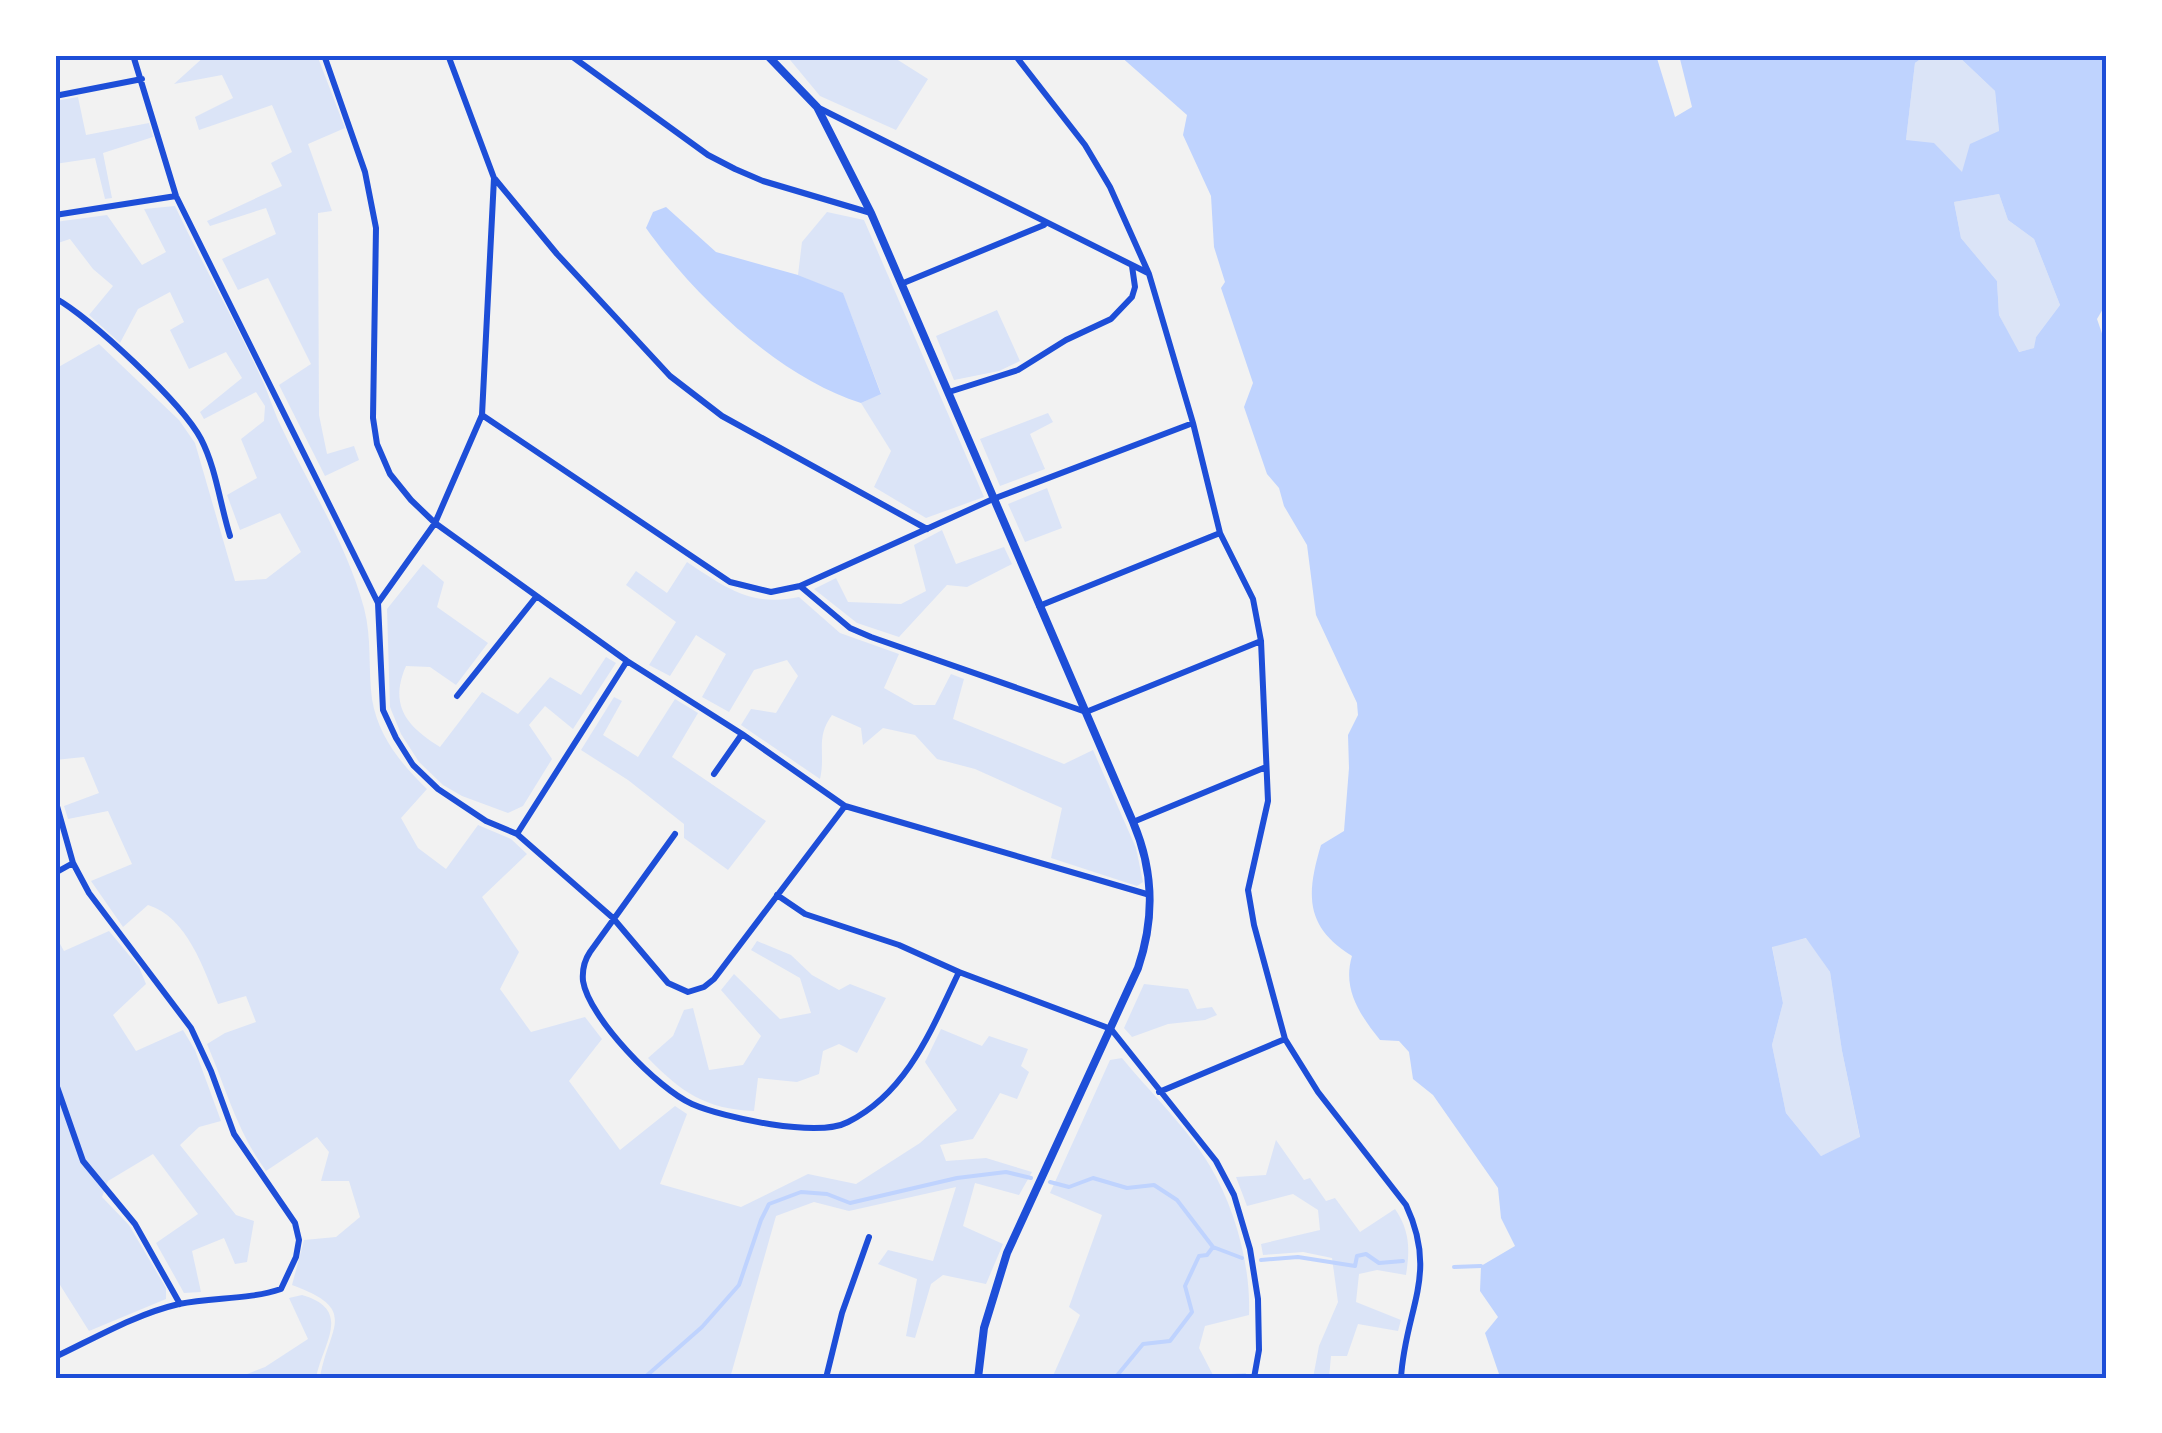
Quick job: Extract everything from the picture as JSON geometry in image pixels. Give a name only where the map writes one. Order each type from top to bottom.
[{"type":"street","points":[[133,55],[176,196],[378,603],[383,710],[413,765],[438,789],[486,821],[517,834],[613,918],[661,976],[688,992],[714,979],[845,806]]},
{"type":"street","points":[[324,55],[365,172],[376,228],[373,418],[377,444],[390,474],[410,500],[536,597],[845,806],[1151,896]]},
{"type":"street","points":[[448,55],[494,178],[557,254],[691,395],[927,529]]},
{"type":"street","points":[[570,55],[708,155],[735,170],[871,213]]},
{"type":"street","points":[[767,55],[817,106],[871,213],[1134,822],[1149,870],[1151,896],[1145,948],[1007,1253],[984,1328],[978,1378]]},
{"type":"street","points":[[1014,55],[1085,145],[1110,187],[1149,274],[1193,423],[1220,533],[1252,599],[1260,641],[1268,802],[1248,890],[1254,926],[1285,1039],[1301,1068],[1406,1205],[1414,1222],[1423,1269],[1402,1378]]},
{"type":"street","points":[[55,96],[143,79]]},
{"type":"street","points":[[817,106],[1149,274]]},
{"type":"street","points":[[378,603],[435,523],[482,415],[494,178]]},
{"type":"street","points":[[55,215],[176,196]]},
{"type":"street","points":[[901,284],[1046,224]]},
{"type":"street","points":[[948,392],[1018,370],[1066,340],[1111,319],[1132,298],[1132,266]]},
{"type":"street","points":[[55,298],[81,315],[186,414],[210,460],[230,536]]},
{"type":"street","points":[[482,415],[730,582],[770,592],[800,586],[993,500],[1193,423]]},
{"type":"street","points":[[1039,606],[1220,533]]},
{"type":"street","points":[[800,586],[860,632],[1086,712],[1260,641]]},
{"type":"street","points":[[457,696],[536,597]]},
{"type":"street","points":[[517,834],[628,661]]},
{"type":"street","points":[[714,774],[742,734]]},
{"type":"street","points":[[1134,822],[1266,767]]},
{"type":"street","points":[[55,799],[73,863],[88,893],[190,1028],[211,1070],[234,1134],[295,1223],[299,1240],[282,1290],[180,1304],[55,1357]]},
{"type":"street","points":[[675,834],[585,961],[583,978],[595,1007],[624,1047],[690,1103],[795,1128],[831,1129],[848,1122],[892,1089],[926,1041],[959,972]]},
{"type":"street","points":[[55,872],[73,863]]},
{"type":"street","points":[[778,895],[805,914],[899,945],[1111,1029],[1216,1161],[1234,1195],[1250,1249],[1258,1299],[1259,1350],[1254,1378]]},
{"type":"street","points":[[1160,1092],[1285,1039]]},
{"type":"street","points":[[55,1081],[83,1161],[135,1224],[180,1304]]},
{"type":"street","points":[[826,1378],[842,1313],[869,1237]]},
{"type":"shaded area","points":[[206,55],[317,55],[345,128],[308,144],[332,211],[318,213],[319,415],[327,454],[354,446],[359,460],[325,476],[279,385],[311,364],[268,278],[238,290],[222,259],[276,234],[266,208],[210,226],[207,221],[282,186],[271,163],[292,152],[272,105],[199,130],[195,117],[233,98],[222,75],[174,84]]},
{"type":"shaded area","points":[[786,55],[890,55],[928,79],[896,130],[820,96]]},
{"type":"shaded area","points":[[1926,55],[1957,55],[1995,91],[1999,131],[1963,173],[1906,140],[1915,63]]},
{"type":"shaded area","points":[[78,97],[86,135],[149,123],[153,137],[103,153],[112,198],[105,199],[95,158],[55,164],[55,101]]},
{"type":"shaded area","points":[[1999,194],[2008,220],[2034,239],[2060,305],[2036,337],[2035,348],[2018,352],[1999,315],[1997,281],[1961,238],[1954,202]]},
{"type":"shaded area","points":[[175,206],[254,362],[356,583],[366,619],[371,688],[379,725],[408,770],[427,789],[401,818],[418,848],[446,869],[478,825],[511,839],[527,854],[482,897],[519,952],[500,989],[531,1032],[585,1017],[602,1039],[569,1081],[620,1150],[675,1106],[687,1114],[660,1184],[741,1207],[808,1174],[856,1184],[920,1143],[957,1110],[925,1062],[941,1029],[982,1046],[989,1036],[1028,1049],[1021,1066],[1029,1072],[1017,1099],[1000,1093],[973,1139],[940,1145],[946,1161],[986,1158],[1032,1172],[1019,1195],[975,1183],[963,1226],[1003,1244],[986,1284],[943,1275],[931,1284],[915,1338],[906,1336],[917,1279],[878,1264],[888,1250],[933,1261],[956,1187],[849,1211],[814,1202],[776,1216],[730,1378],[320,1378],[333,1333],[333,1312],[327,1303],[292,1285],[304,1240],[336,1237],[360,1217],[349,1181],[321,1181],[329,1152],[317,1137],[266,1171],[240,1125],[207,1044],[256,1022],[246,996],[218,1004],[184,932],[162,911],[148,905],[123,927],[91,881],[132,864],[108,811],[68,819],[64,806],[99,793],[84,757],[55,760],[55,369],[99,344],[179,420],[195,443],[235,581],[266,579],[301,552],[280,513],[240,530],[227,495],[257,478],[241,439],[264,421],[265,406],[256,392],[204,419],[200,412],[242,378],[226,352],[189,369],[170,330],[184,322],[170,292],[138,309],[120,343],[89,315],[113,286],[93,269],[70,239],[55,244],[55,222],[107,215],[142,265],[166,252],[144,209]]},
{"type":"shaded area","points":[[827,212],[864,220],[984,497],[926,518],[874,487],[891,451],[861,403],[881,393],[843,294],[798,275],[802,242]]},
{"type":"shaded area","points":[[997,310],[1020,361],[999,371],[954,380],[936,336]]},
{"type":"shaded area","points":[[1048,413],[1053,422],[1030,434],[1045,469],[1000,486],[980,439]]},
{"type":"shaded area","points":[[1047,488],[1062,528],[1025,542],[1008,504]]},
{"type":"shaded area","points":[[942,530],[956,564],[1004,547],[1012,564],[967,587],[947,585],[899,637],[857,623],[814,589],[836,578],[848,602],[901,604],[926,591],[914,545]]},
{"type":"shaded area","points":[[687,562],[740,593],[767,599],[799,597],[840,633],[899,654],[884,688],[914,705],[935,705],[951,674],[964,679],[953,719],[1064,764],[1093,750],[1136,848],[1143,882],[1137,886],[1051,858],[1062,808],[975,769],[937,759],[915,735],[883,728],[863,745],[861,728],[832,715],[822,739],[820,779],[741,725],[751,709],[776,713],[798,676],[787,660],[754,670],[729,712],[702,697],[726,654],[696,635],[670,676],[649,665],[676,622],[626,585],[636,571],[667,593]]},
{"type":"shaded area","points":[[423,564],[444,582],[437,607],[488,643],[456,685],[430,667],[406,666],[399,692],[404,713],[418,731],[440,747],[482,692],[518,714],[550,677],[581,695],[606,657],[616,663],[573,729],[545,706],[529,725],[552,759],[523,806],[508,813],[443,785],[419,762],[390,707],[387,609]]},
{"type":"shaded area","points":[[614,697],[622,701],[603,735],[638,757],[675,699],[698,713],[672,757],[766,821],[728,870],[684,838],[684,824],[628,780],[581,750]]},
{"type":"shaded area","points":[[109,931],[139,967],[146,984],[113,1015],[136,1051],[183,1030],[195,1050],[221,1121],[199,1127],[180,1145],[236,1215],[254,1221],[247,1262],[235,1264],[224,1238],[192,1251],[201,1292],[184,1293],[156,1243],[198,1214],[153,1154],[108,1181],[102,1197],[129,1225],[166,1288],[166,1299],[89,1331],[55,1277],[55,935],[64,951]]},
{"type":"shaded area","points":[[1807,938],[1830,972],[1860,1138],[1821,1156],[1786,1113],[1772,1045],[1783,1003],[1772,946]]},
{"type":"shaded area","points":[[757,941],[791,955],[812,975],[839,990],[850,984],[886,998],[857,1053],[839,1044],[823,1051],[819,1074],[797,1082],[758,1078],[754,1111],[737,1110],[695,1096],[648,1058],[673,1036],[684,1010],[693,1008],[709,1070],[743,1065],[761,1036],[721,990],[734,974],[780,1019],[811,1013],[800,978],[751,950]]},
{"type":"shaded area","points":[[1144,984],[1188,989],[1197,1009],[1212,1007],[1217,1015],[1168,1024],[1132,1037],[1124,1028]]},
{"type":"shaded area","points":[[1122,1058],[1192,1139],[1227,1200],[1244,1257],[1249,1315],[1205,1326],[1199,1348],[1213,1375],[1246,1373],[1245,1378],[1052,1378],[1080,1315],[1069,1307],[1102,1215],[1050,1193],[1110,1060]]},
{"type":"shaded area","points":[[1276,1140],[1304,1180],[1310,1178],[1326,1201],[1335,1198],[1360,1232],[1395,1209],[1406,1233],[1406,1275],[1377,1270],[1359,1274],[1356,1302],[1401,1320],[1398,1331],[1358,1324],[1347,1356],[1331,1356],[1329,1378],[1313,1378],[1319,1346],[1338,1302],[1332,1258],[1303,1252],[1263,1255],[1261,1244],[1320,1230],[1318,1210],[1293,1194],[1247,1206],[1236,1177],[1266,1175]]},
{"type":"shaded area","points":[[302,1295],[318,1301],[331,1319],[316,1378],[237,1378],[265,1367],[308,1339],[289,1298]]},
{"type":"water","points":[[1119,55],[1656,55],[1675,117],[1692,107],[1679,55],[1926,55],[1915,63],[1906,140],[1934,143],[1962,172],[1970,144],[1999,131],[1995,91],[1957,55],[2107,55],[2107,302],[2097,319],[2107,348],[2107,1378],[1523,1378],[1499,1374],[1485,1333],[1498,1317],[1480,1291],[1481,1266],[1515,1246],[1501,1218],[1498,1188],[1433,1095],[1413,1079],[1409,1052],[1399,1041],[1380,1040],[1366,1021],[1351,990],[1352,956],[1325,933],[1313,908],[1313,879],[1321,845],[1344,831],[1348,735],[1358,715],[1357,703],[1316,615],[1307,545],[1284,506],[1279,488],[1267,474],[1244,407],[1253,383],[1221,288],[1225,282],[1214,247],[1211,196],[1183,135],[1187,115]],"holes":[[[1999,194],[2008,220],[2034,239],[2060,305],[2036,337],[2034,348],[2019,352],[1999,315],[1997,281],[1961,238],[1954,202]],[[1806,938],[1830,972],[1860,1137],[1821,1156],[1786,1113],[1772,1045],[1783,1003],[1772,947]]]},
{"type":"water","points":[[666,207],[716,252],[798,275],[843,293],[881,394],[861,403],[830,391],[800,375],[741,332],[688,281],[646,228],[653,212]]},
{"type":"waterway","points":[[644,1378],[702,1327],[739,1285],[769,1204],[801,1192],[827,1194],[850,1203],[957,1178],[1006,1172],[1031,1178]]},
{"type":"waterway","points":[[1050,1182],[1069,1187],[1093,1178],[1127,1188],[1154,1185],[1177,1200],[1213,1247],[1242,1258]]},
{"type":"waterway","points":[[1115,1378],[1143,1344],[1170,1341],[1192,1312],[1185,1286],[1199,1256],[1207,1255],[1213,1247]]},
{"type":"waterway","points":[[1261,1260],[1298,1257],[1355,1266],[1357,1256],[1366,1254],[1379,1263],[1403,1261]]},
{"type":"waterway","points":[[1454,1267],[1481,1266]]}]
